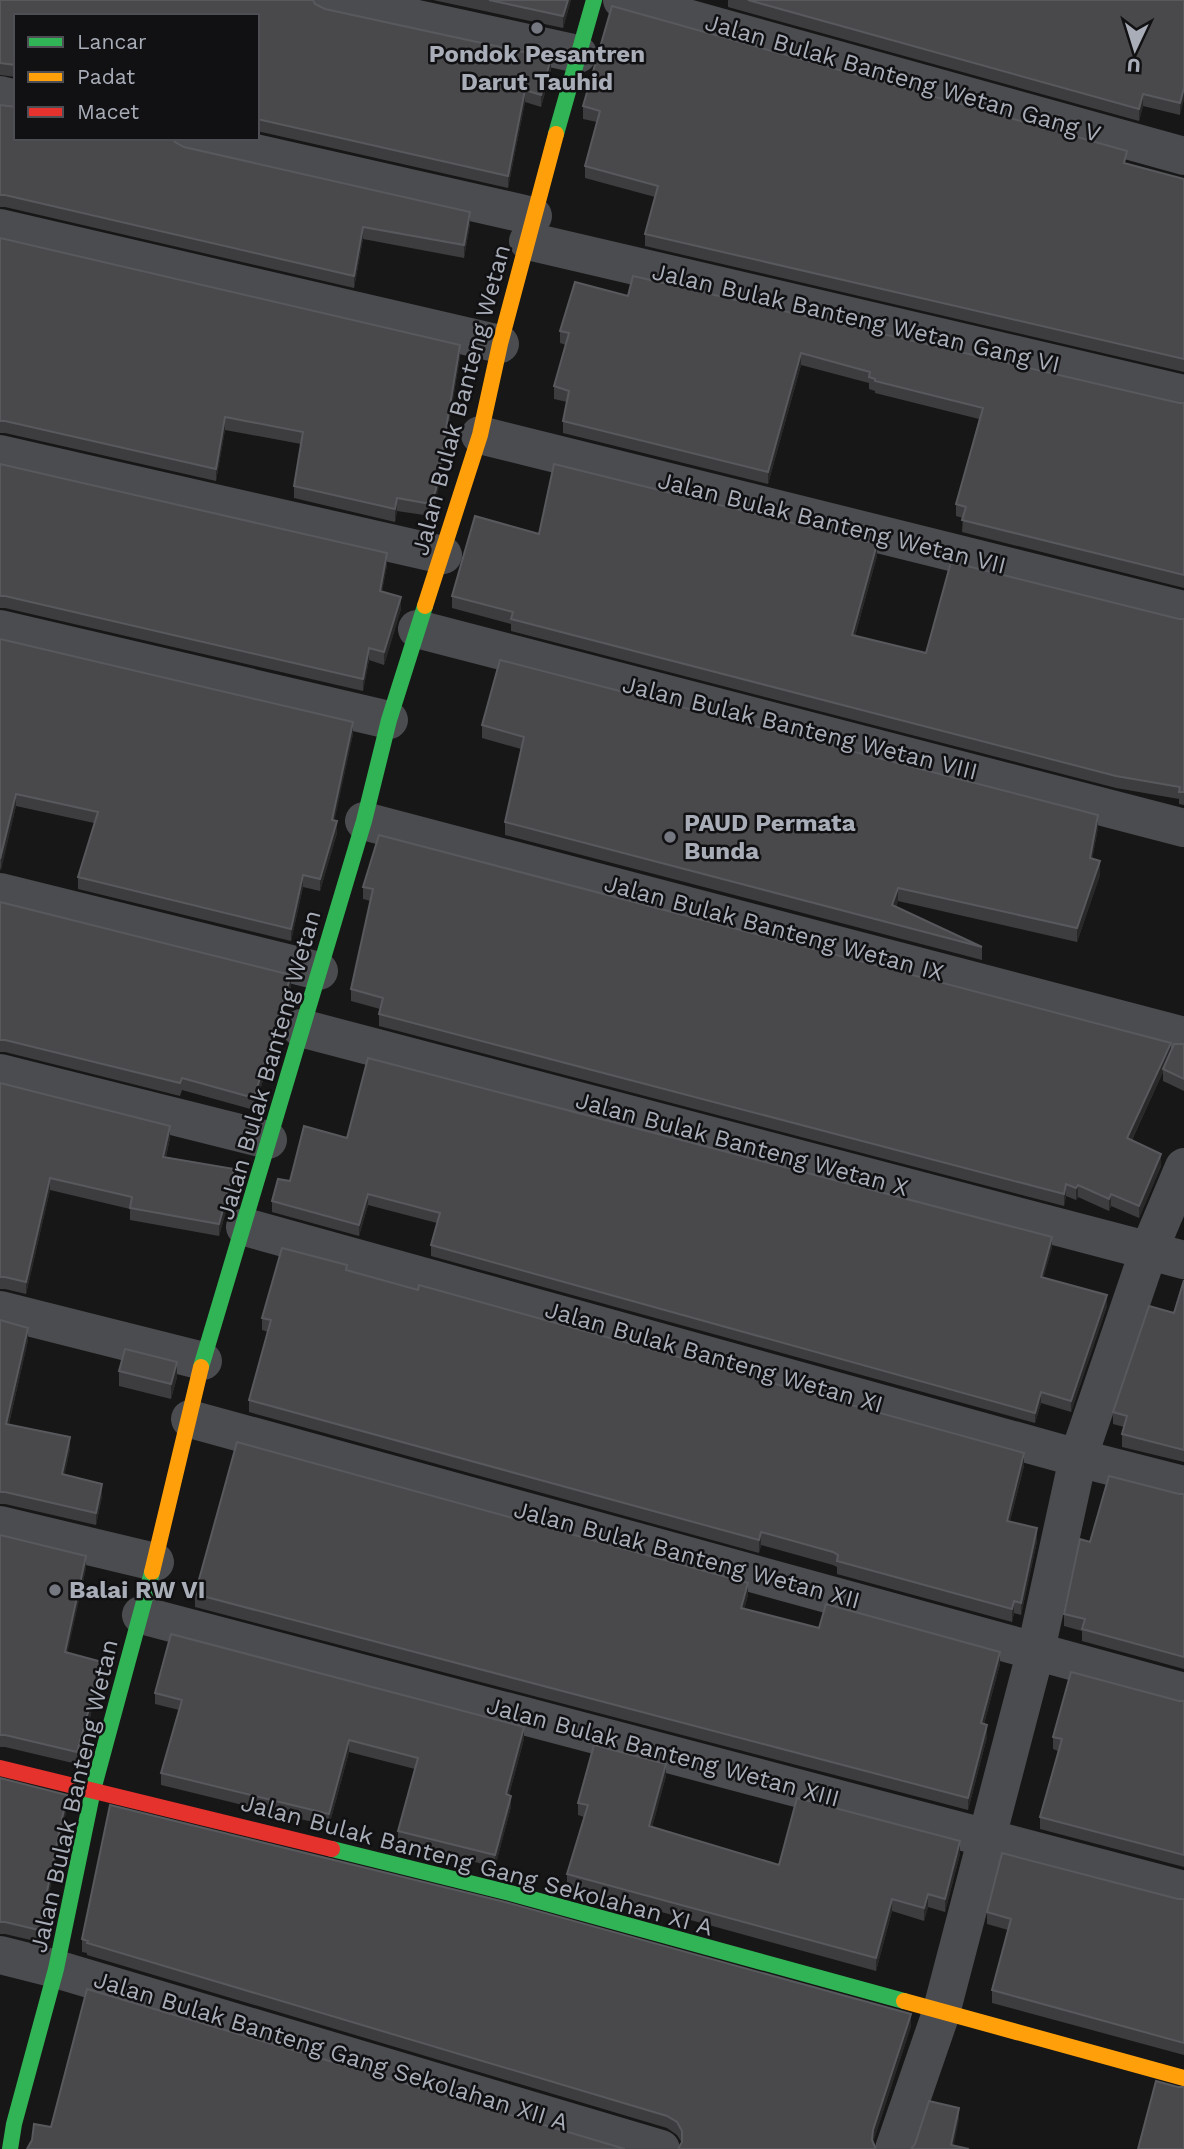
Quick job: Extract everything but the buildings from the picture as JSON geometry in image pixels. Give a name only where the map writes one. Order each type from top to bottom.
[{"type":"street","points":[[330,0],[578,54]]},
{"type":"street","name":"Jalan Bulak Banteng Wetan","points":[[8,2131],[56,1969],[93,1790],[155,1562],[203,1361],[364,821],[389,720],[480,435],[500,344],[594,0]]},
{"type":"street","name":"Jalan Bulak Banteng Wetan Gang V","points":[[622,0],[1184,156]]},
{"type":"street","name":"Jalan Bulak Banteng Wetan Gang VI","points":[[197,140],[1184,394]]},
{"type":"street","points":[[0,228],[500,344]]},
{"type":"street","name":"Jalan Bulak Banteng Wetan VII","points":[[480,435],[1184,610]]},
{"type":"street","points":[[0,454],[443,555]]},
{"type":"street","points":[[0,629],[389,720]]},
{"type":"street","name":"Jalan Bulak Banteng Wetan VIII","points":[[417,629],[1184,828]]},
{"type":"street","name":"Jalan Bulak Banteng Wetan IX","points":[[364,821],[1184,1035]]},
{"type":"street","points":[[0,892],[319,971]]},
{"type":"street","name":"Jalan Bulak Banteng Wetan X","points":[[301,1028],[1166,1255]]},
{"type":"street","points":[[0,1073],[268,1140]]},
{"type":"street","points":[[894,2149],[941,2013],[1036,1650],[1078,1458],[1166,1255],[1184,1167]]},
{"type":"street","name":"Jalan Bulak Banteng Wetan XI","points":[[245,1227],[1184,1485]]},
{"type":"street","points":[[0,1310],[203,1361]]},
{"type":"street","name":"Jalan Bulak Banteng Wetan XII","points":[[190,1419],[1184,1692]]},
{"type":"street","points":[[0,1525],[155,1562]]},
{"type":"street","name":"Jalan Bulak Banteng Wetan XIII","points":[[141,1615],[1184,1890]]},
{"type":"street","name":"Jalan Bulak Banteng Gang Sekolahan XI A","points":[[0,1768],[510,1893],[1184,2078]]},
{"type":"street","name":"Jalan Bulak Banteng Gang Sekolahan XII A","points":[[0,1955],[56,1969],[661,2149]]},
{"type":"traffic: fast","points":[[556,134],[594,0]]},
{"type":"traffic: fast","points":[[201,1367],[364,821],[389,720],[425,606]]},
{"type":"traffic: fast","points":[[10,2149],[14,2124],[56,1969],[93,1790],[152,1572]]},
{"type":"traffic: fast","points":[[332,1849],[510,1893],[904,2001]]},
{"type":"traffic: slow","points":[[425,606],[480,435],[500,344],[556,134]]},
{"type":"traffic: slow","points":[[152,1572],[201,1367]]},
{"type":"traffic: slow","points":[[904,2001],[1184,2078]]},
{"type":"traffic: jam","points":[[0,1768],[332,1849]]},
{"type":"place","name":"Pondok Pesantren Darut Tauhid","points":[[537,28]]},
{"type":"place","name":"PAUD Permata Bunda","points":[[670,837]]},
{"type":"place","name":"Balai RW VI","points":[[55,1590]]}]
